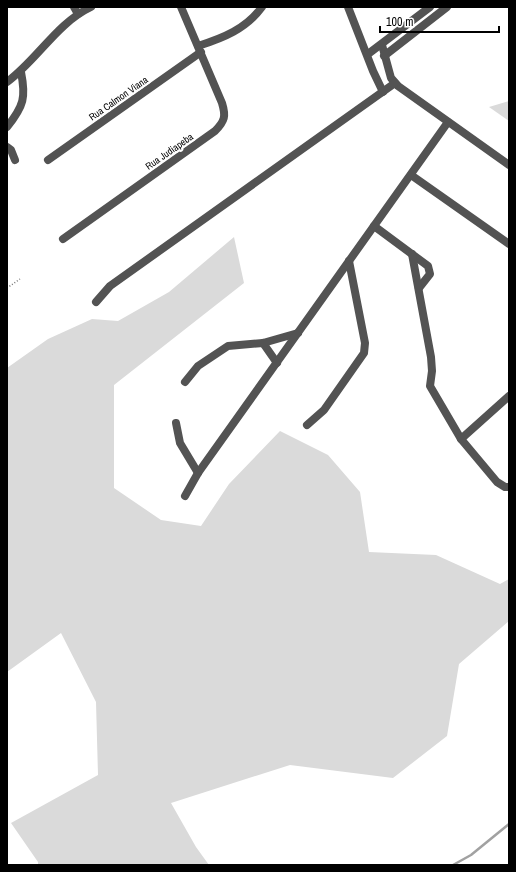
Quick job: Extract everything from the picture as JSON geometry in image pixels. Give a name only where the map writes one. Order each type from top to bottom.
[{"type":"street","points":[[7,82],[21,72],[76,10],[91,7]]},
{"type":"street","points":[[181,7],[199,49]]},
{"type":"street","name":"Rua Calmon Viana","points":[[48,160],[199,49],[235,31],[252,18],[262,7]]},
{"type":"street","points":[[348,7],[368,54],[373,71],[383,92]]},
{"type":"street","points":[[368,54],[382,45],[430,7]]},
{"type":"street","points":[[384,56],[447,7]]},
{"type":"street","points":[[382,45],[388,71],[395,83],[509,165]]},
{"type":"street","name":"Rua Judiapeba","points":[[63,239],[215,131],[223,123],[225,115],[222,103],[199,49]]},
{"type":"street","points":[[7,127],[23,100],[25,92],[21,72]]},
{"type":"street","points":[[96,302],[110,286],[395,83]]},
{"type":"street","points":[[185,496],[198,473],[448,122]]},
{"type":"street","points":[[7,147],[11,150],[15,160]]},
{"type":"street","points":[[410,174],[509,244]]},
{"type":"street","points":[[374,226],[426,263],[431,271],[419,288]]},
{"type":"street","points":[[412,254],[431,357],[432,371],[430,386],[461,439],[497,482],[505,487],[509,487]]},
{"type":"street","points":[[307,425],[324,410],[364,353],[365,343],[349,261]]},
{"type":"street","points":[[185,382],[198,366],[228,346],[263,343],[298,333]]},
{"type":"street","points":[[263,343],[277,363]]},
{"type":"street","points":[[461,439],[509,396]]},
{"type":"street","points":[[176,423],[180,443],[198,473]]},
{"type":"path","points":[[7,288],[20,279]]},
{"type":"shaded area","points":[[509,101],[509,121],[489,107]]},
{"type":"shaded area","points":[[234,237],[244,283],[114,385],[114,488],[161,520],[201,526],[229,484],[280,431],[328,455],[360,492],[369,552],[436,555],[500,584],[509,579],[509,621],[459,664],[447,736],[393,778],[290,765],[171,803],[196,847],[209,865],[38,865],[38,862],[11,823],[98,775],[96,702],[61,633],[7,672],[7,368],[48,339],[92,319],[118,321],[169,292]]},
{"type":"waterway","points":[[453,865],[471,855],[509,824]]}]
